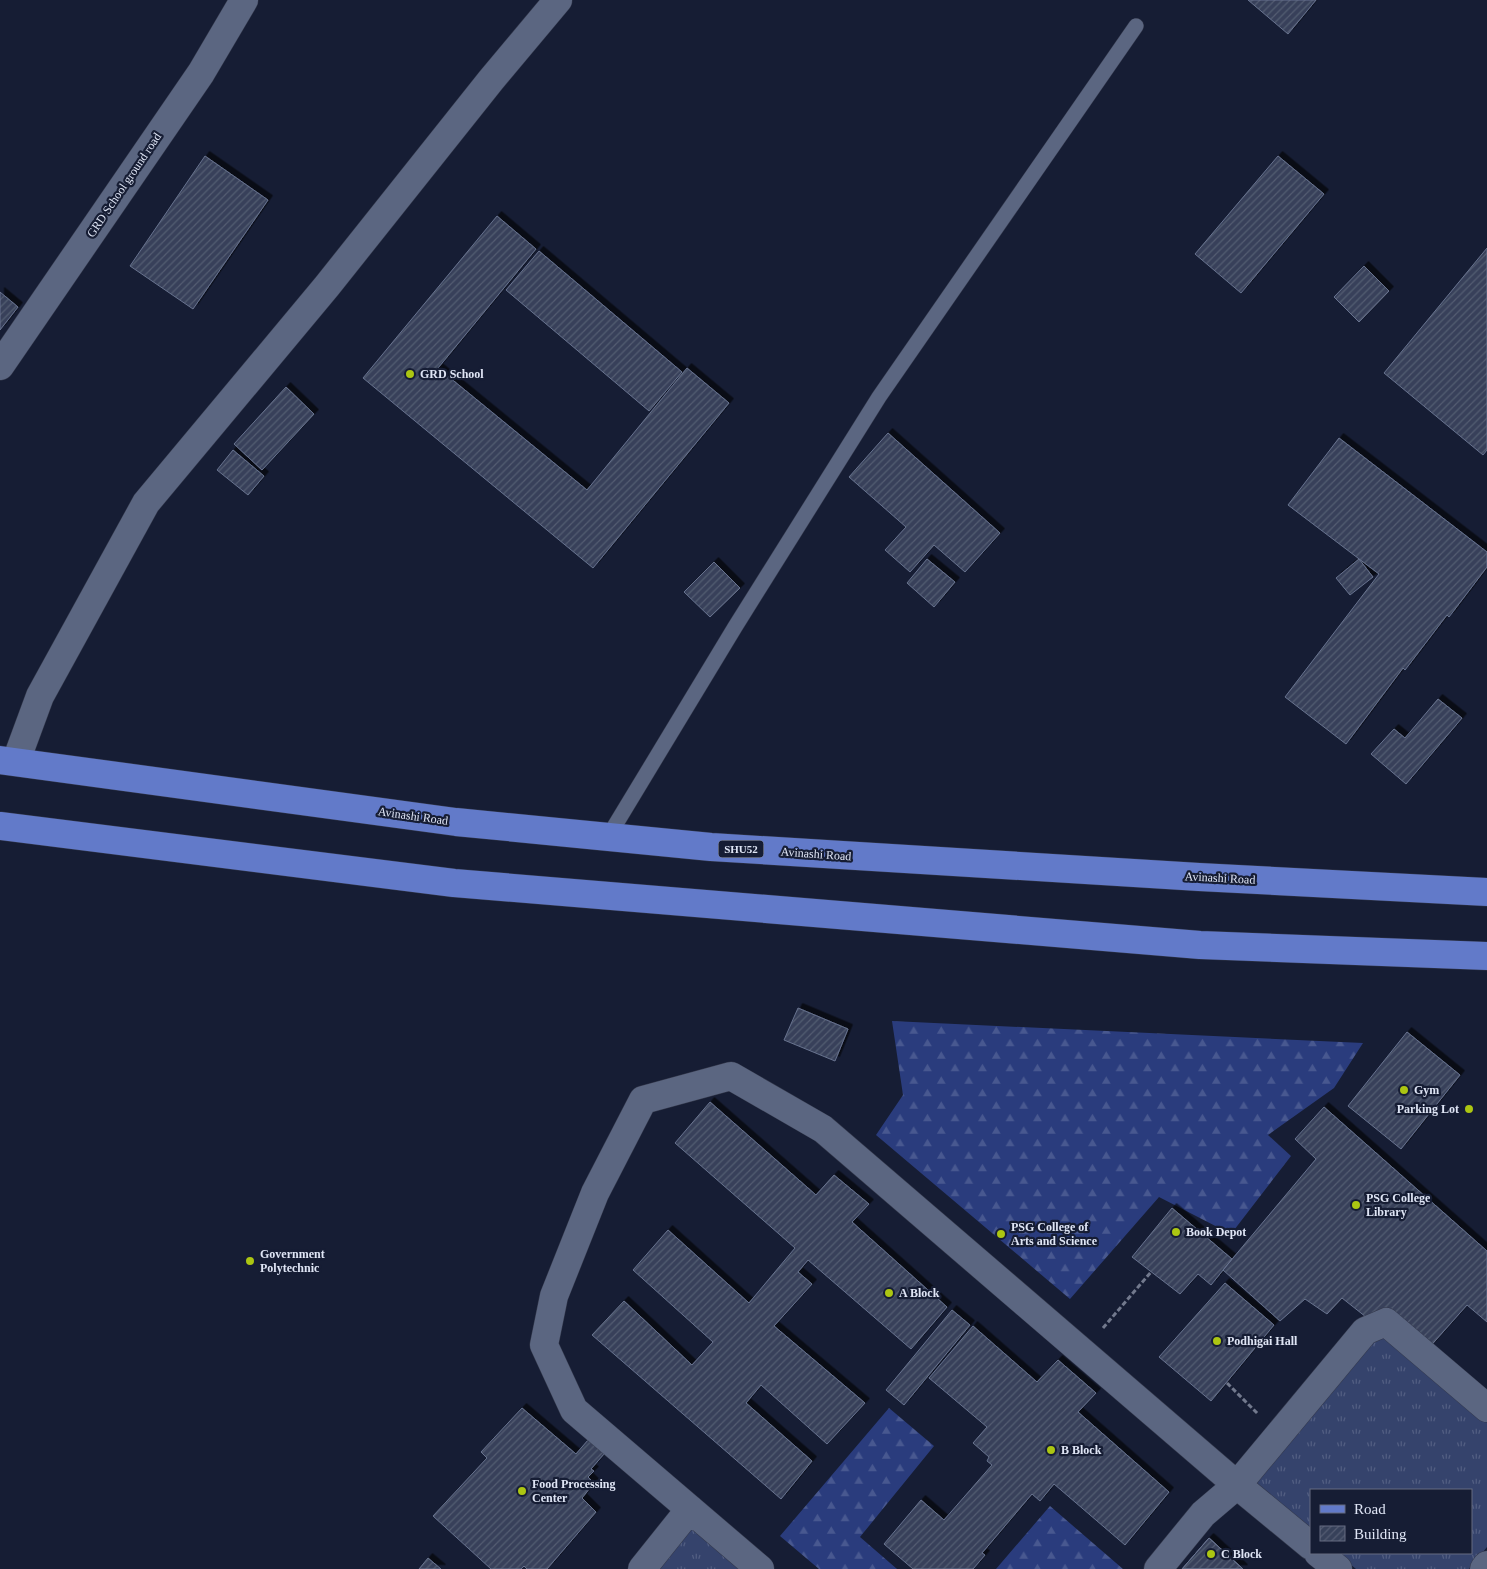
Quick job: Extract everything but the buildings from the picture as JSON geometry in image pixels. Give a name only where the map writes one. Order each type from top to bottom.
[{"type":"main road","name":"Avinashi Road","points":[[8,761],[456,822],[731,849],[1487,892]]},
{"type":"main road","points":[[0,826],[454,884],[1200,945],[1487,956]]},
{"type":"street","name":"GRD School ground road","points":[[0,366],[201,73],[244,0]]},
{"type":"street","points":[[8,761],[40,696],[146,503],[327,286],[491,80],[558,0]]},
{"type":"street","points":[[760,1569],[574,1410],[544,1345],[554,1296],[595,1193],[643,1100],[730,1076],[823,1129],[1237,1485],[1310,1545]]},
{"type":"street","points":[[1158,1569],[1203,1514],[1237,1485],[1365,1331],[1386,1322],[1487,1408]]},
{"type":"street","points":[[642,1569],[690,1509]]},
{"type":"street","points":[[1319,1554],[1338,1569]]},
{"type":"street","points":[[1484,1569],[1487,1565]]},
{"type":"lane","points":[[608,837],[734,627],[879,397],[1136,26]]},
{"type":"path","points":[[1102,1329],[1151,1272]]},
{"type":"path","points":[[1226,1383],[1264,1419]]},
{"type":"green space","points":[[892,1021],[1363,1043],[1334,1088],[1268,1135],[1291,1156],[1231,1234],[1159,1197],[1070,1299],[876,1135],[903,1095]]},
{"type":"green space","points":[[1382,1330],[1487,1422],[1487,1547],[1469,1569],[1356,1569],[1338,1554],[1472,1554],[1472,1489],[1310,1489],[1310,1529],[1256,1483]]},
{"type":"green space","points":[[889,1408],[934,1446],[860,1537],[897,1569],[819,1569],[780,1536]]},
{"type":"green space","points":[[1050,1506],[1123,1569],[996,1569]]},
{"type":"green space","points":[[693,1527],[741,1569],[661,1569],[658,1567]]},
{"type":"place","name":"GRD School","points":[[410,374]]},
{"type":"place","name":"Gym","points":[[1404,1090]]},
{"type":"place","name":"Parking Lot","points":[[1469,1109]]},
{"type":"place","name":"PSG College Library","points":[[1356,1205]]},
{"type":"place","name":"Book Depot","points":[[1176,1232]]},
{"type":"place","name":"PSG College of Arts and Science","points":[[1001,1234]]},
{"type":"place","name":"Government Polytechnic","points":[[250,1261]]},
{"type":"place","name":"A Block","points":[[889,1293]]},
{"type":"place","name":"Podhigai Hall","points":[[1217,1341]]},
{"type":"place","name":"B Block","points":[[1051,1450]]},
{"type":"place","name":"Food Processing Center","points":[[522,1491]]},
{"type":"place","name":"C Block","points":[[1211,1554]]}]
